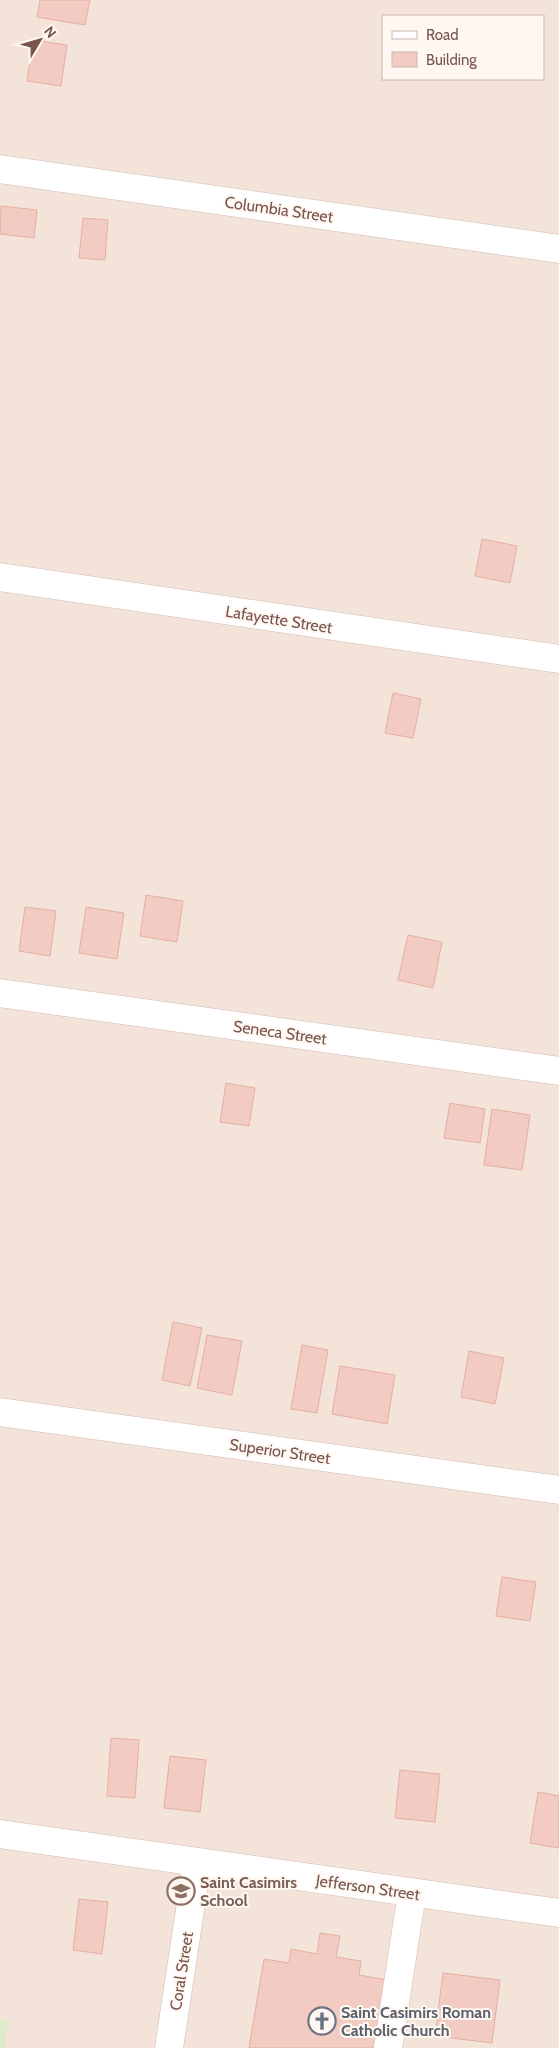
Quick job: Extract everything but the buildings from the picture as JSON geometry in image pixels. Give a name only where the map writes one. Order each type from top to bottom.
[{"type":"street","name":"Columbia Street","points":[[0,169],[559,249]]},
{"type":"street","name":"Lafayette Street","points":[[0,577],[559,659]]},
{"type":"street","name":"Seneca Street","points":[[0,993],[559,1071]]},
{"type":"street","name":"Superior Street","points":[[0,1412],[559,1490]]},
{"type":"street","name":"Jefferson Street","points":[[0,1834],[149,1854],[197,1864],[559,1913]]},
{"type":"street","name":"Coral Street","points":[[169,2048],[197,1864]]},
{"type":"street","points":[[388,2048],[412,1893]]},
{"type":"shaded area","points":[[0,0],[559,0],[559,2048],[0,2048]]},
{"type":"green space","points":[[0,2020],[8,2021],[5,2048],[0,2048]]},
{"type":"place","name":"Saint Casimirs School","points":[[181,1891]]},
{"type":"place","name":"Saint Casimirs Roman Catholic Church","points":[[322,2021]]}]
